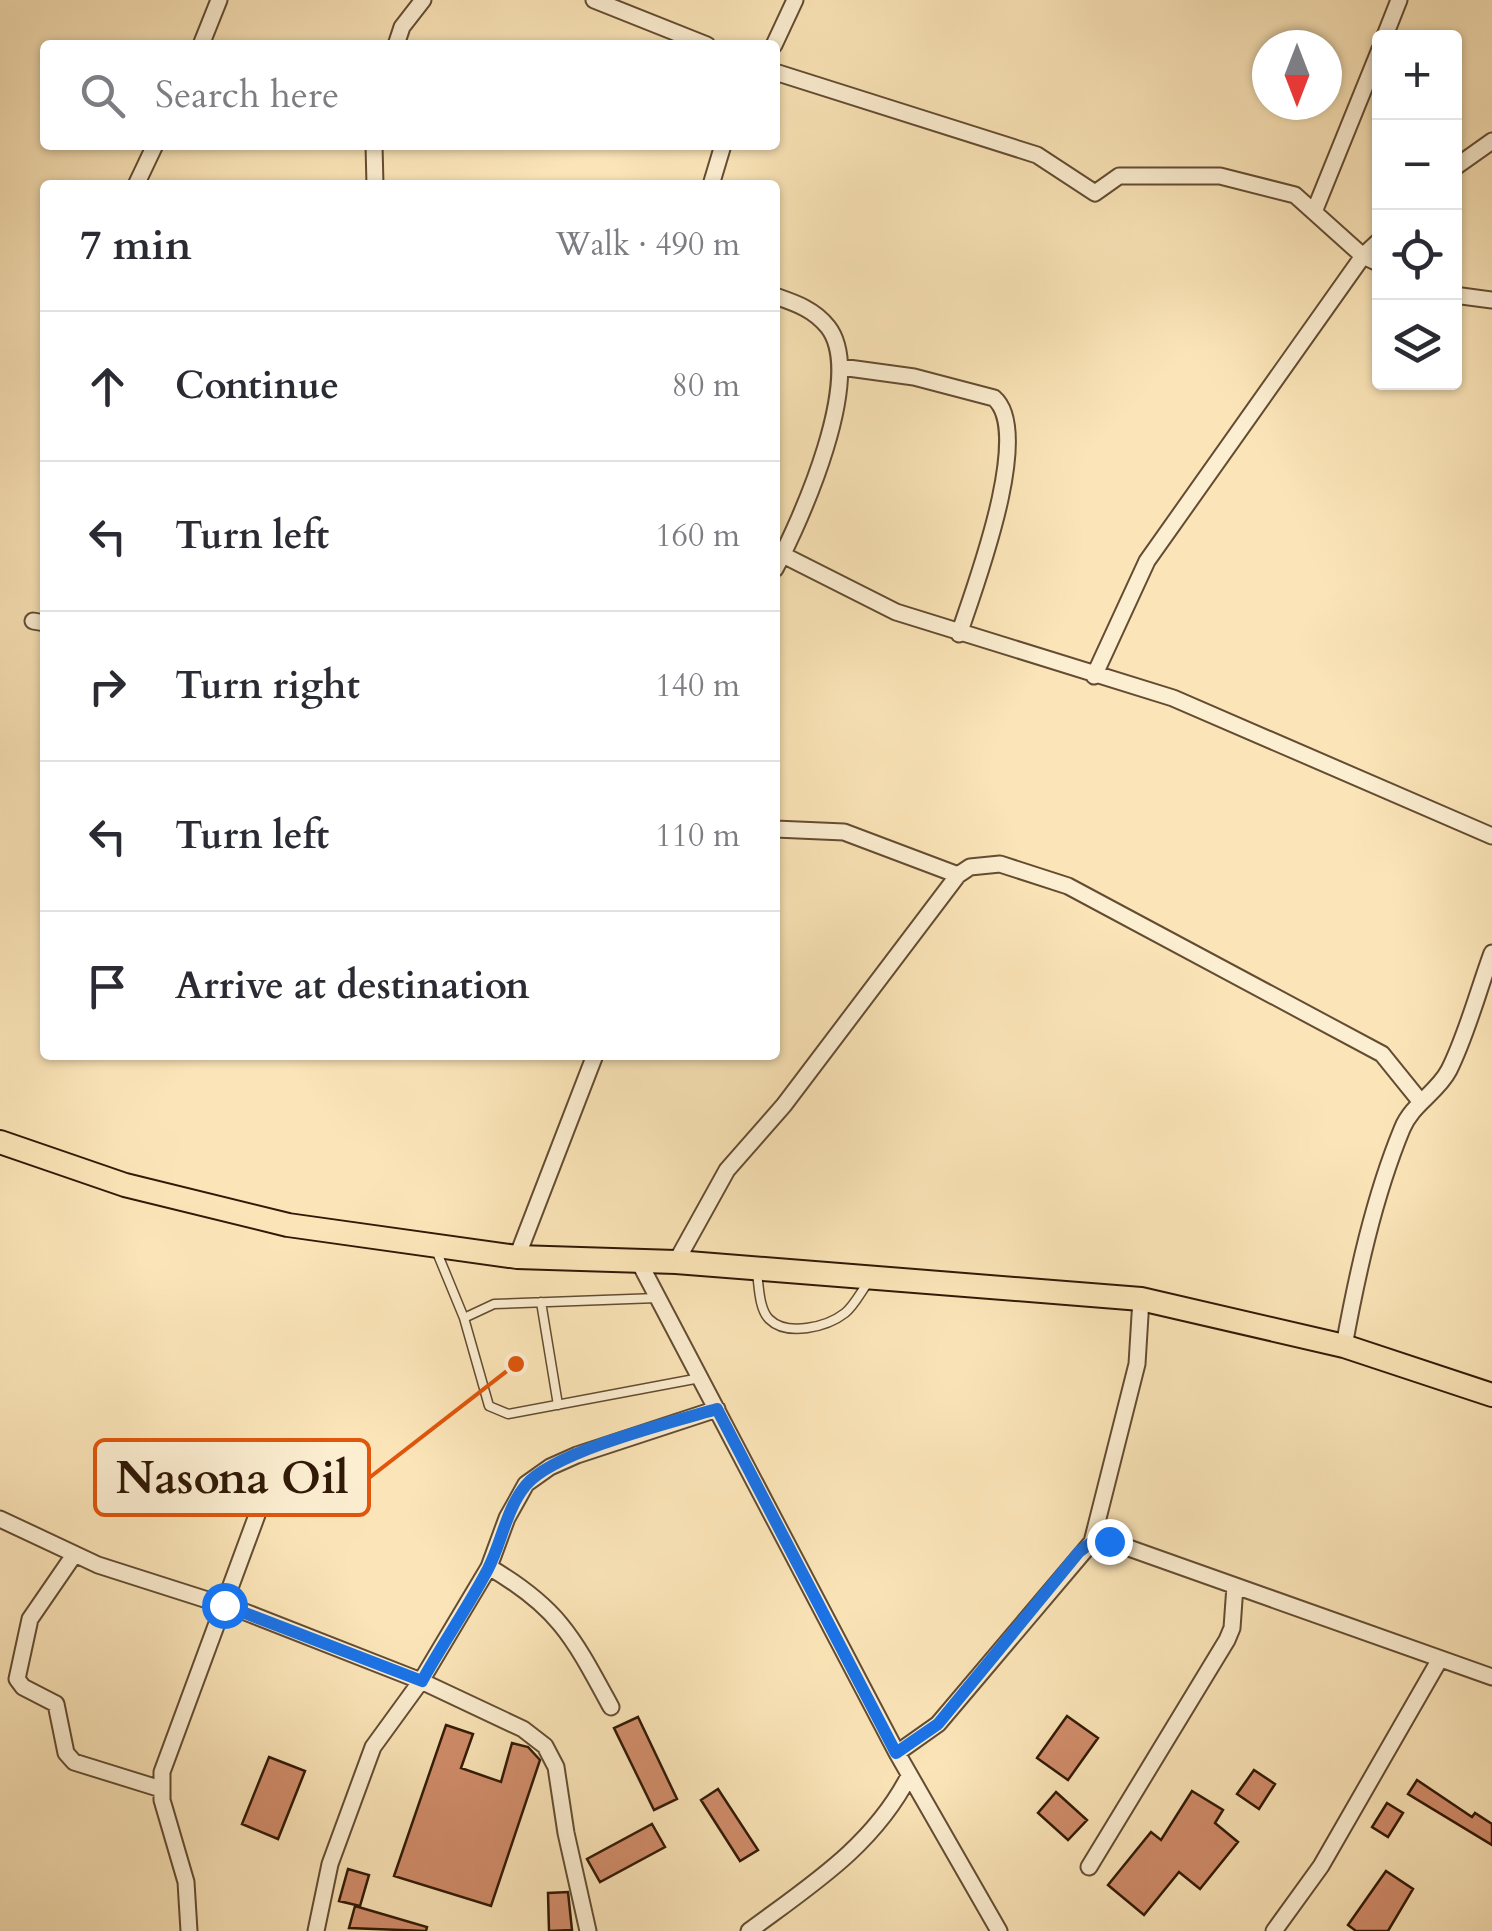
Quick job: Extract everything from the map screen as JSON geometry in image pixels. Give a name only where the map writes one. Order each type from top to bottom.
[{"type":"main road","points":[[0,1142],[125,1185],[288,1225],[434,1246],[517,1257],[676,1262],[1141,1299],[1344,1346],[1492,1395]]},
{"type":"street","points":[[203,40],[219,0]]},
{"type":"street","points":[[398,40],[402,27],[423,0]]},
{"type":"street","points":[[594,0],[695,40]]},
{"type":"street","points":[[776,40],[795,0]]},
{"type":"street","points":[[1387,30],[1400,0]]},
{"type":"street","points":[[1314,212],[1372,70]]},
{"type":"street","points":[[780,74],[1038,156],[1095,194],[1119,176],[1220,176],[1296,195],[1372,260]]},
{"type":"street","points":[[1462,162],[1492,141]]},
{"type":"street","points":[[138,180],[153,150]]},
{"type":"street","points":[[374,150],[375,180]]},
{"type":"street","points":[[714,180],[722,150]]},
{"type":"street","points":[[1094,676],[1146,561],[1372,248]]},
{"type":"street","points":[[1462,297],[1492,300]]},
{"type":"street","points":[[780,298],[805,307],[828,327],[841,367],[831,432],[780,560]]},
{"type":"street","points":[[841,367],[914,377],[994,398],[1003,405],[1007,428],[996,522],[959,634]]},
{"type":"street","points":[[780,562],[959,634],[1173,698],[1492,836]]},
{"type":"street","points":[[780,829],[844,832],[958,875]]},
{"type":"street","points":[[676,1262],[727,1170],[784,1104],[958,875],[970,867],[1000,864],[1068,886],[1382,1054],[1420,1101]]},
{"type":"street","points":[[1344,1346],[1355,1285],[1401,1131],[1420,1101],[1436,1089],[1449,1070],[1492,953]]},
{"type":"street","points":[[517,1257],[593,1060]]},
{"type":"street","points":[[638,1260],[896,1753],[999,1931]]},
{"type":"street","points":[[896,1753],[938,1724],[1092,1542],[1137,1364],[1141,1299]]},
{"type":"street","points":[[316,1931],[320,1901],[352,1794],[373,1748],[422,1681],[489,1567],[507,1518],[526,1484],[550,1467],[653,1427],[717,1409]]},
{"type":"street","points":[[189,1931],[186,1882],[161,1789],[162,1772],[257,1514]]},
{"type":"street","points":[[0,1518],[74,1555],[224,1605],[422,1681],[523,1729],[545,1746],[556,1767],[588,1931]]},
{"type":"street","points":[[1092,1542],[1109,1541],[1492,1677]]},
{"type":"street","points":[[74,1555],[30,1619],[18,1679],[23,1688],[56,1704],[66,1753],[74,1762],[161,1789]]},
{"type":"street","points":[[489,1567],[529,1591],[567,1626],[611,1706]]},
{"type":"street","points":[[1088,1867],[1227,1640],[1232,1628],[1235,1586]]},
{"type":"street","points":[[1274,1931],[1320,1866],[1440,1659]]},
{"type":"street","points":[[749,1931],[847,1858],[890,1812],[909,1776]]},
{"type":"lane","points":[[434,1246],[464,1318],[489,1406],[508,1414],[700,1378]]},
{"type":"lane","points":[[756,1268],[764,1311],[770,1320],[787,1330],[817,1326],[846,1313],[871,1277]]},
{"type":"lane","points":[[464,1318],[494,1304],[657,1298]]},
{"type":"lane","points":[[541,1302],[558,1404]]},
{"type":"building","points":[[1067,1716],[1098,1738],[1068,1780],[1037,1758]]},
{"type":"building","points":[[638,1717],[677,1799],[654,1810],[614,1728]]},
{"type":"building","points":[[446,1725],[473,1734],[461,1768],[501,1782],[512,1743],[528,1747],[540,1760],[491,1906],[394,1876]]},
{"type":"building","points":[[269,1757],[305,1771],[278,1839],[242,1824]]},
{"type":"building","points":[[1254,1770],[1275,1784],[1259,1809],[1237,1794]]},
{"type":"building","points":[[1417,1780],[1472,1817],[1475,1813],[1492,1824],[1492,1845],[1408,1794]]},
{"type":"building","points":[[718,1789],[758,1850],[740,1861],[701,1800]]},
{"type":"building","points":[[1192,1791],[1223,1810],[1215,1823],[1238,1842],[1200,1889],[1179,1872],[1144,1915],[1108,1885],[1151,1832],[1161,1840]]},
{"type":"building","points":[[1056,1792],[1087,1820],[1068,1840],[1038,1813]]},
{"type":"building","points":[[1387,1803],[1403,1813],[1388,1837],[1372,1827]]},
{"type":"building","points":[[652,1824],[665,1847],[600,1882],[587,1859]]},
{"type":"building","points":[[348,1869],[369,1875],[360,1906],[339,1901]]},
{"type":"building","points":[[1386,1871],[1413,1889],[1388,1931],[1356,1931],[1348,1925]]},
{"type":"building","points":[[568,1892],[572,1930],[549,1931],[548,1893]]},
{"type":"building","points":[[355,1906],[427,1927],[426,1931],[349,1928]]},
{"type":"place","name":"Nasona Oil","points":[[516,1364]]},
{"type":"route","points":[[224,1605],[422,1681],[489,1567],[507,1518],[526,1484],[550,1467],[578,1456],[653,1427],[717,1409],[896,1753],[938,1724],[1079,1552],[1092,1542],[1109,1541]]}]
